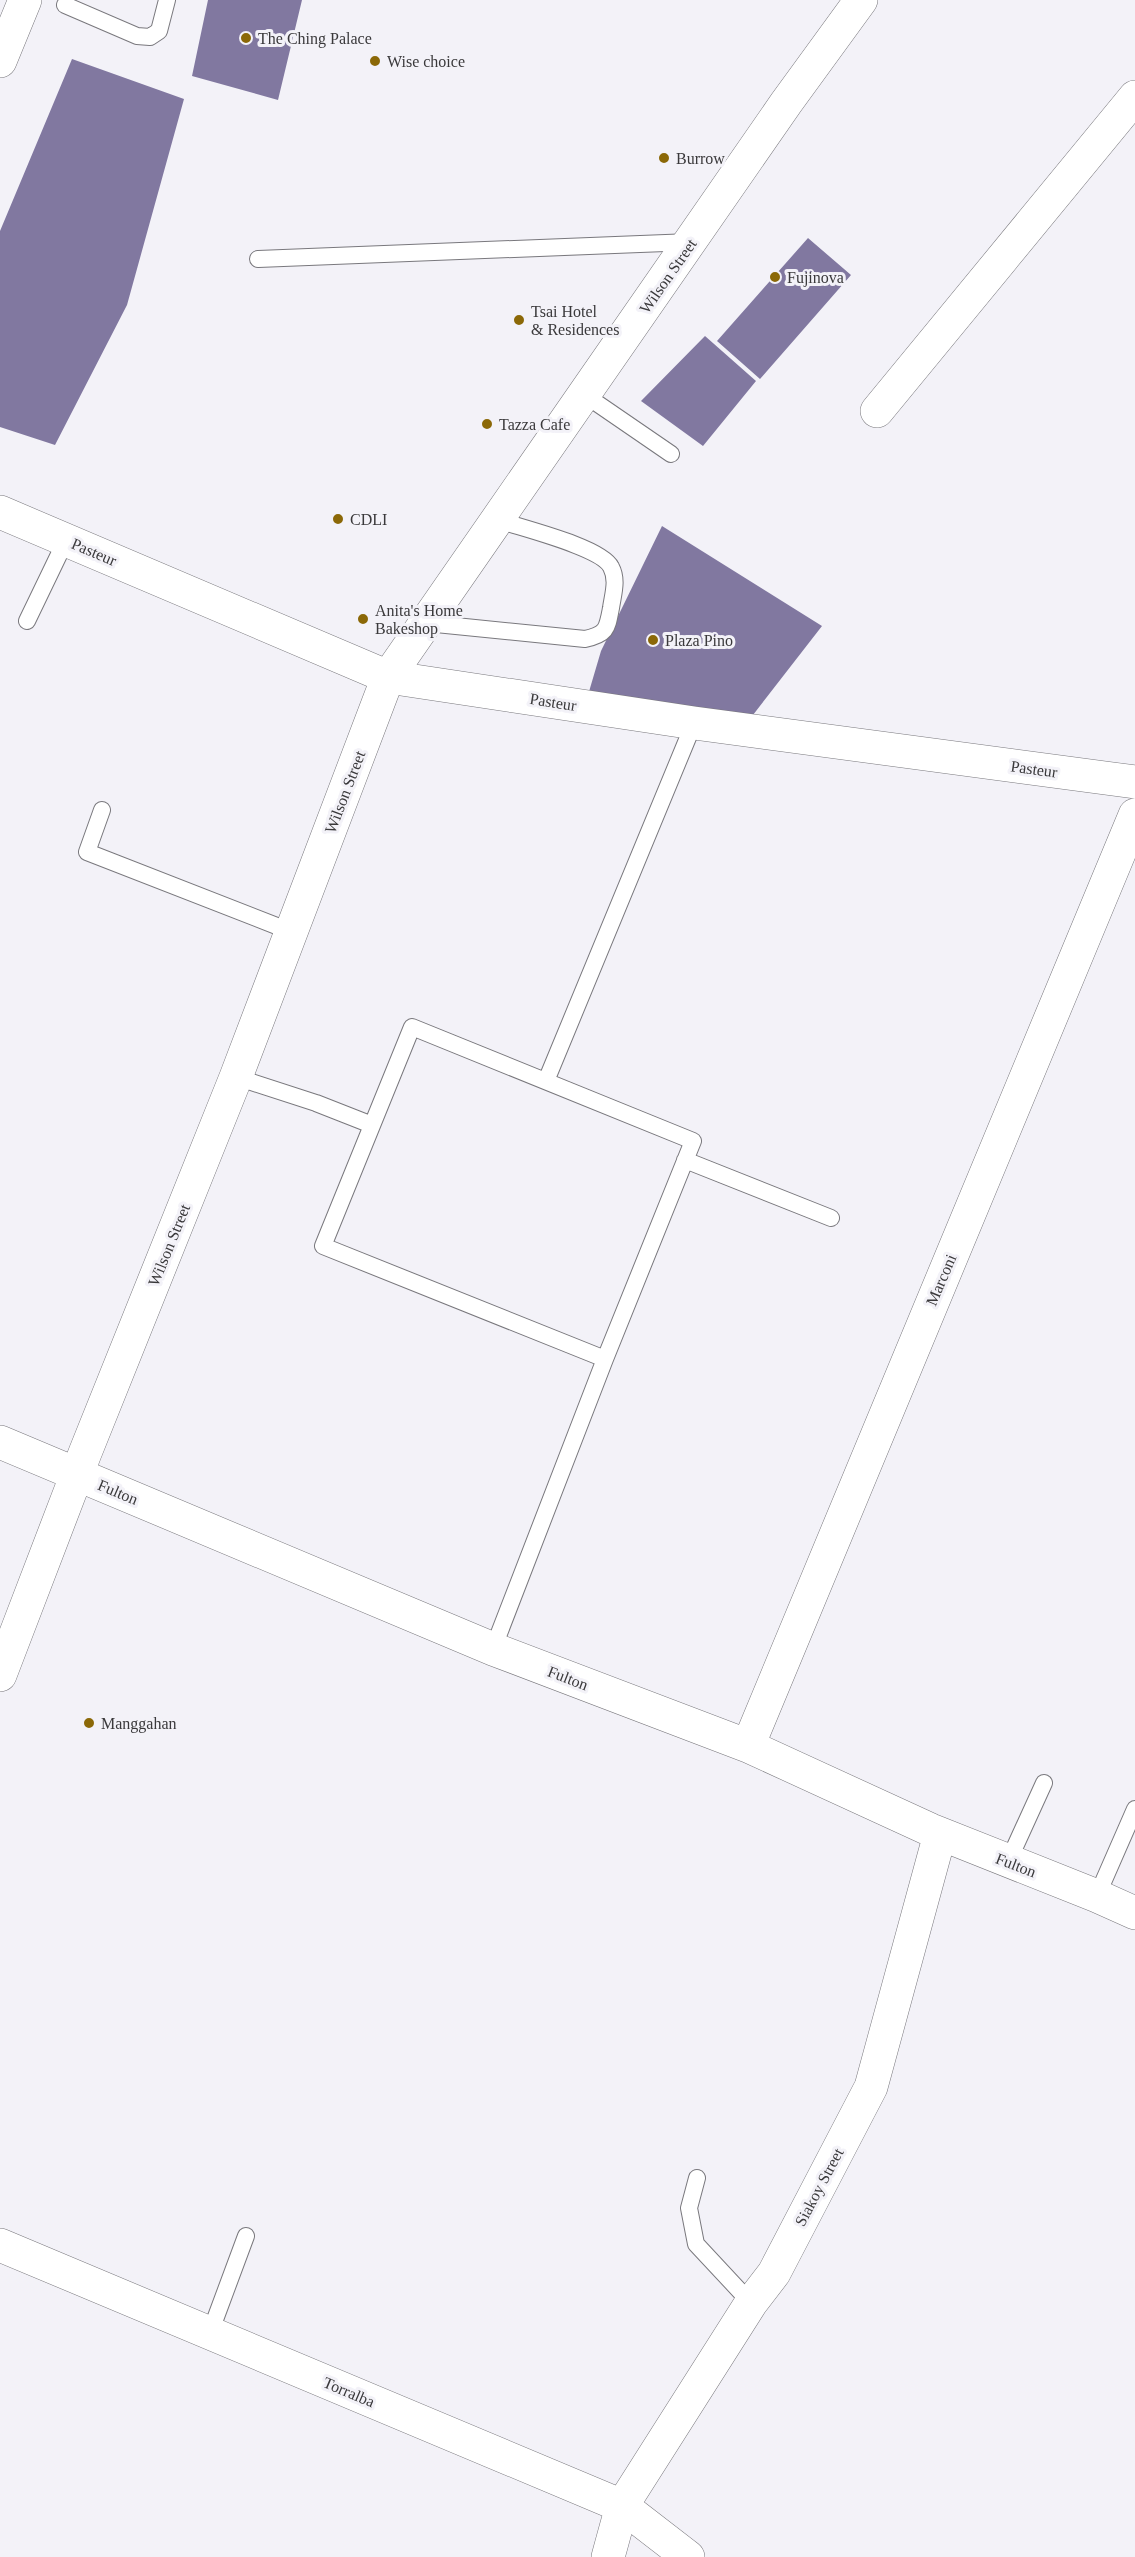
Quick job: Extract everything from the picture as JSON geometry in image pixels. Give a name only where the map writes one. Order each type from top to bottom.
[{"type":"street","points":[[0,61],[25,0]]},
{"type":"street","name":"Wilson Street","points":[[0,1675],[77,1474],[236,1077],[388,677],[692,242],[786,103],[861,0]]},
{"type":"street","points":[[877,411],[1135,97]]},
{"type":"street","name":"Pasteur","points":[[0,512],[388,677],[694,723],[1135,782]]},
{"type":"street","name":"Marconi","points":[[748,1746],[1135,815]]},
{"type":"street","name":"Fulton","points":[[0,1442],[493,1649],[748,1746],[940,1834],[1135,1913]]},
{"type":"street","name":"Siakoy Street","points":[[608,2557],[622,2506],[751,2303],[774,2273],[871,2087],[940,1834]]},
{"type":"street","name":"Torralba","points":[[0,2245],[622,2506],[688,2557]]},
{"type":"lane","points":[[62,2],[137,36],[150,37],[159,31],[167,0]]},
{"type":"lane","points":[[258,260],[692,242]]},
{"type":"lane","points":[[585,395],[671,454]]},
{"type":"lane","points":[[426,623],[585,639],[599,636],[607,628],[615,581],[611,565],[590,550],[498,520]]},
{"type":"lane","points":[[27,621],[66,540]]},
{"type":"lane","points":[[546,1082],[694,723]]},
{"type":"lane","points":[[102,810],[87,852],[292,932]]},
{"type":"lane","points":[[493,1649],[605,1359],[693,1141],[411,1027],[323,1246],[605,1359]]},
{"type":"lane","points":[[236,1077],[316,1103],[372,1125]]},
{"type":"lane","points":[[685,1160],[831,1218]]},
{"type":"lane","points":[[1008,1862],[1044,1783]]},
{"type":"lane","points":[[1097,1896],[1135,1809]]},
{"type":"lane","points":[[697,2178],[689,2208],[696,2244],[751,2303]]},
{"type":"lane","points":[[210,2333],[246,2236]]},
{"type":"building","name":"The Ching Palace","points":[[208,0],[302,0],[278,100],[192,76]]},
{"type":"building","points":[[72,59],[184,99],[127,305],[55,445],[0,427],[0,231]]},
{"type":"building","points":[[808,238],[851,275],[760,379],[717,341]]},
{"type":"building","points":[[705,336],[756,381],[703,446],[641,401]]},
{"type":"building","points":[[662,526],[822,626],[746,724],[588,695],[601,651]]},
{"type":"place","name":"The Ching Palace","points":[[246,38]]},
{"type":"place","name":"Wise choice","points":[[375,61]]},
{"type":"place","name":"Burrow","points":[[664,158]]},
{"type":"place","name":"Fujinova","points":[[775,277]]},
{"type":"place","name":"Tsai Hotel & Residences","points":[[519,320]]},
{"type":"place","name":"Tazza Cafe","points":[[487,424]]},
{"type":"place","name":"CDLI","points":[[338,519]]},
{"type":"place","name":"Anita's Home Bakeshop","points":[[363,619]]},
{"type":"place","name":"Plaza Pino","points":[[653,640]]},
{"type":"place","name":"Manggahan","points":[[89,1723]]}]
